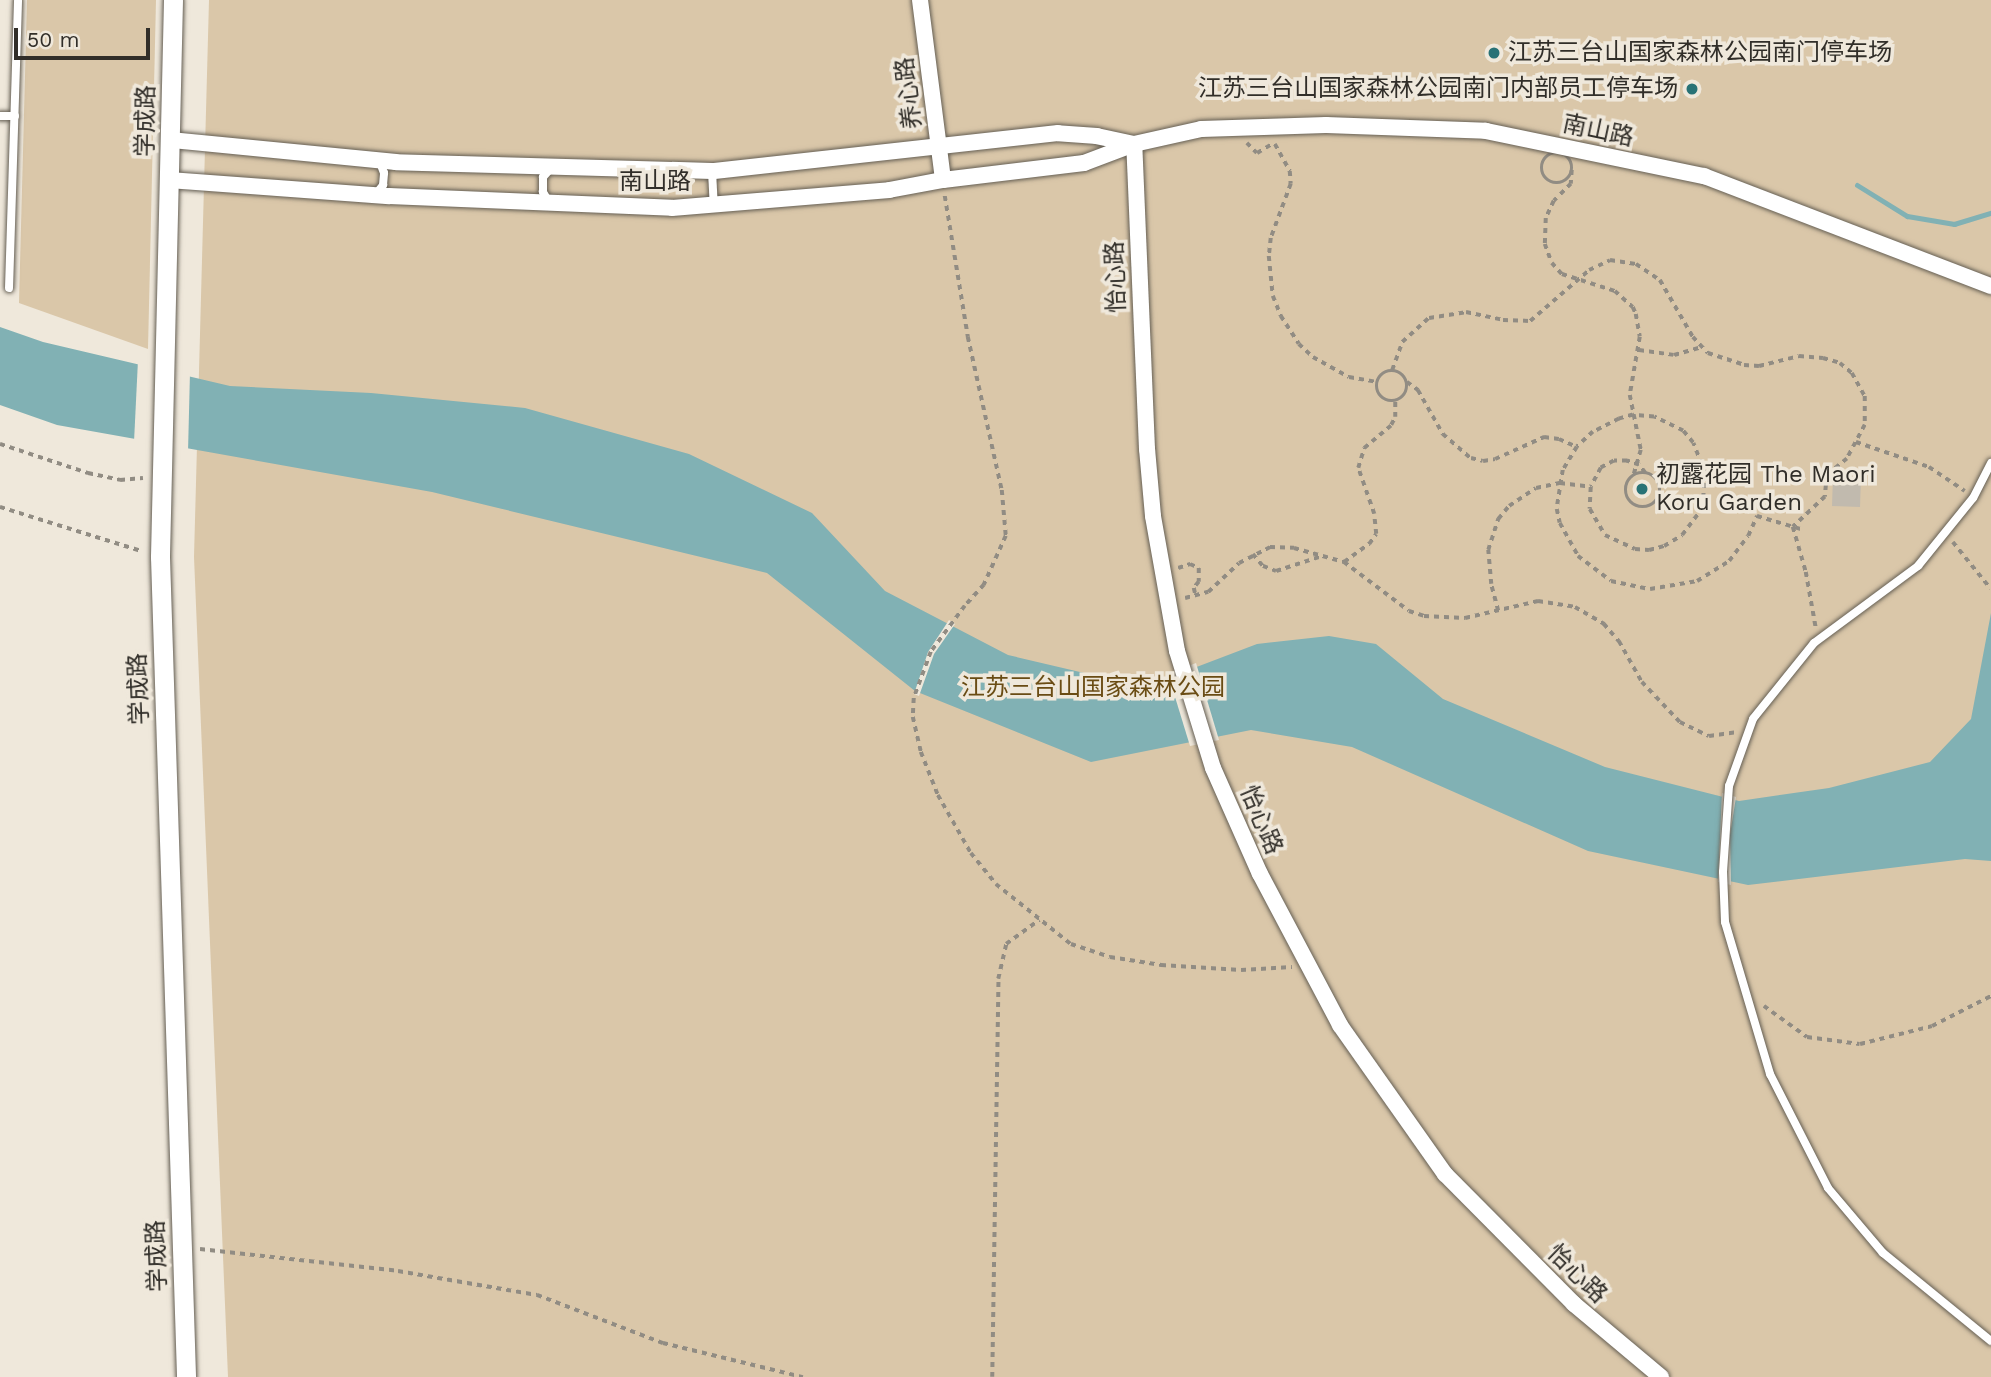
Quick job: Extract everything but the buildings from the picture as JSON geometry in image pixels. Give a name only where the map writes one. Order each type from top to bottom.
[{"type":"street","name":"学成路","points":[[173,0],[160,557],[186,1377]]},
{"type":"street","name":"养心路","points":[[920,0],[943,180]]},
{"type":"street","name":"南山路","points":[[169,180],[375,195],[672,208],[889,190],[943,180],[1084,163],[1134,144],[1201,129],[1326,125],[1486,131],[1704,176],[1991,286]]},
{"type":"street","name":"南山路","points":[[170,139],[379,160],[551,168],[712,171],[939,148],[1058,132],[1097,136],[1134,144]]},
{"type":"street","name":"怡心路","points":[[1134,144],[1147,449],[1153,516],[1178,652],[1213,768],[1260,874],[1340,1025],[1445,1174],[1574,1304],[1661,1377]]},
{"type":"lane","points":[[9,288],[18,0]]},
{"type":"lane","points":[[0,116],[15,116]]},
{"type":"lane","points":[[375,195],[383,185],[384,173],[379,160]]},
{"type":"lane","points":[[550,203],[543,192],[543,177],[551,168]]},
{"type":"lane","points":[[712,171],[715,204]]},
{"type":"lane","points":[[1991,463],[1973,498],[1917,566],[1817,640],[1795,663],[1748,729],[1736,762],[1724,831],[1725,922],[1743,990],[1770,1074],[1828,1188],[1883,1253],[1991,1341]]},
{"type":"path","points":[[1274,142],[1290,171],[1291,184],[1271,238],[1269,257],[1273,296],[1281,316],[1299,344],[1313,357],[1349,377],[1377,382]]},
{"type":"path","points":[[1572,170],[1568,179],[1559,183],[1545,177],[1542,168],[1549,156],[1558,153],[1567,157],[1572,170],[1571,184],[1549,209],[1544,231],[1552,263],[1562,274],[1615,291],[1633,307],[1639,325],[1639,349],[1631,384],[1633,415],[1642,443],[1636,464],[1634,475],[1627,484],[1626,495],[1633,504],[1644,507],[1654,503],[1660,493],[1655,478],[1636,464],[1614,461],[1601,468],[1591,487],[1590,509],[1596,523],[1605,535],[1635,550],[1664,546],[1694,523],[1702,508],[1705,474],[1693,443],[1669,422],[1633,415],[1604,425],[1577,447],[1563,470],[1560,483],[1560,523],[1577,556],[1593,570],[1630,587],[1673,587],[1697,581],[1715,572],[1740,548],[1757,516],[1801,529]]},
{"type":"path","points":[[943,180],[968,337],[1002,490],[1006,536],[984,585],[965,606],[922,669],[914,698],[913,717],[921,752],[938,796],[971,853],[996,884],[1071,944],[1110,957],[1241,970],[1309,966]]},
{"type":"path","points":[[1392,370],[1402,342],[1429,318],[1466,312],[1503,320],[1530,321],[1542,314],[1589,270],[1610,260],[1636,264],[1660,280],[1708,353],[1744,365],[1759,366],[1799,356],[1823,358],[1840,363],[1852,373],[1865,396],[1865,425],[1847,458],[1827,475],[1825,497],[1793,527]]},
{"type":"path","points":[[1639,349],[1674,355],[1702,347]]},
{"type":"path","points":[[1395,401],[1381,396],[1377,382],[1382,374],[1392,370],[1402,374],[1407,382],[1418,390],[1443,434],[1471,458],[1483,461],[1494,459],[1544,437],[1559,439],[1577,447]]},
{"type":"path","points":[[1395,401],[1406,392],[1407,382]]},
{"type":"path","points":[[1344,562],[1369,544],[1376,534],[1374,514],[1358,468],[1364,448],[1391,425],[1395,417],[1395,401]]},
{"type":"path","points":[[1856,442],[1929,467],[1973,498]]},
{"type":"path","points":[[0,444],[89,474],[120,480],[162,467]]},
{"type":"path","points":[[1634,475],[1645,473]]},
{"type":"path","points":[[1498,611],[1488,568],[1488,550],[1498,519],[1523,495],[1560,483],[1591,487]]},
{"type":"path","points":[[0,507],[160,557]]},
{"type":"path","points":[[1793,527],[1811,591],[1817,640]]},
{"type":"path","points":[[1946,532],[1991,589]]},
{"type":"path","points":[[1176,593],[1184,598],[1208,592],[1229,571],[1253,554],[1270,547],[1294,548],[1344,562],[1409,611],[1446,619],[1498,611],[1538,601],[1575,607],[1611,632],[1642,682],[1680,722],[1709,736],[1748,729]]},
{"type":"path","points":[[1253,554],[1263,566],[1276,571],[1324,555]]},
{"type":"path","points":[[1173,572],[1190,564],[1196,565],[1201,574],[1194,588],[1196,597]]},
{"type":"path","points":[[992,1377],[998,979],[1006,944],[1039,920]]},
{"type":"path","points":[[1743,990],[1807,1037],[1860,1044],[1932,1026],[1991,996]]},
{"type":"path","points":[[180,1247],[398,1271],[537,1295],[663,1343],[803,1377]]},
{"type":"green space","points":[[27,0],[156,0],[148,349],[19,303]]},
{"type":"green space","name":"江苏三台山国家森林公园","points":[[209,0],[1991,0],[1991,1377],[228,1377],[194,557]]},
{"type":"water","points":[[0,327],[43,342],[230,386],[371,393],[525,408],[689,454],[812,513],[885,591],[1008,655],[1144,687],[1257,644],[1329,636],[1376,644],[1443,699],[1605,767],[1739,801],[1829,788],[1930,762],[1971,719],[1991,613],[1991,861],[1965,859],[1748,885],[1588,851],[1352,747],[1251,730],[1091,762],[915,691],[767,573],[432,492],[57,425],[0,405]]},
{"type":"pier","points":[[138,360],[190,372],[188,452],[134,442]]},
{"type":"pier","points":[[949,620],[955,624],[934,654],[919,696],[914,694],[928,652]]},
{"type":"pier","points":[[1196,663],[1219,740],[1190,746],[1168,674]]},
{"type":"pier","points":[[1722,793],[1736,797],[1730,835],[1731,885],[1718,882]]},
{"type":"waterway","points":[[1857,185],[1907,216],[1954,224],[1991,213]]},
{"type":"place","name":"江苏三台山国家森林公园南门停车场","points":[[1494,53]]},
{"type":"place","name":"江苏三台山国家森林公园南门内部员工停车场","points":[[1692,89]]},
{"type":"place","name":"初露花园 The Maori Koru Garden","points":[[1642,489]]}]
